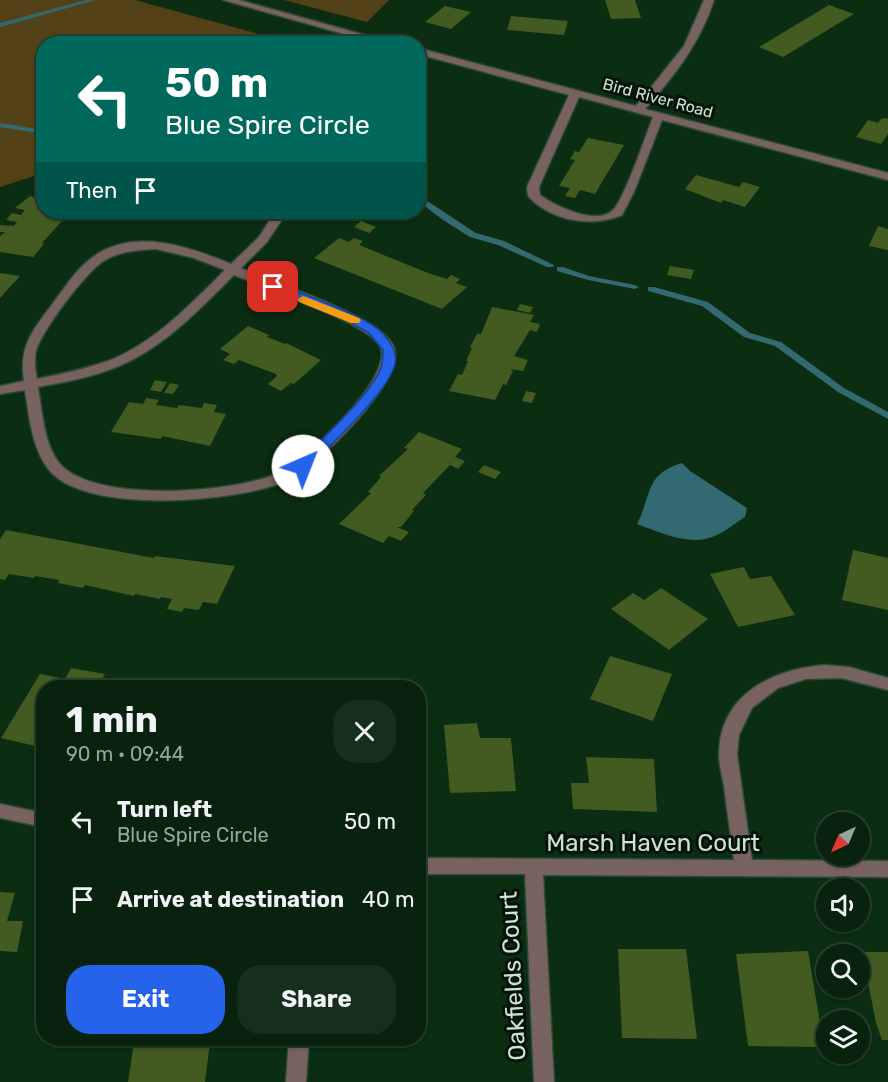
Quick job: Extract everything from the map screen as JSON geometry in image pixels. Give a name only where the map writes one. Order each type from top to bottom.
[{"type":"street","points":[[228,0],[362,36]]},
{"type":"street","points":[[639,109],[687,53],[703,23],[710,0]]},
{"type":"street","name":"Bird River Road","points":[[426,53],[888,177]]},
{"type":"street","points":[[576,92],[533,187],[534,196],[543,204],[568,214],[598,220],[618,212],[659,115]]},
{"type":"street","points":[[0,390],[74,376],[115,363],[140,349],[182,318],[232,271],[263,239],[276,219]]},
{"type":"street","points":[[156,245],[198,255],[354,320],[373,331],[389,350],[388,364],[367,399],[303,466],[279,479],[255,487],[223,491],[133,495],[99,490],[75,481],[57,469],[47,456],[32,385],[28,354],[35,338],[96,260],[114,251],[135,246],[156,245]]},
{"type":"street","points":[[744,868],[728,754],[729,736],[734,720],[748,699],[770,684],[796,674],[826,671],[858,674],[888,684]]},
{"type":"street","points":[[0,811],[36,818]]},
{"type":"street","name":"Marsh Haven Court","points":[[426,866],[888,869]]},
{"type":"street","name":"Oakfields Court","points":[[534,867],[544,1082]]},
{"type":"street","points":[[296,1082],[298,1046]]},
{"type":"shaded area","points":[[0,0],[135,0],[266,36],[36,36],[36,175],[0,187]]},
{"type":"shaded area","points":[[284,0],[389,0],[367,22]]},
{"type":"water","points":[[682,463],[690,471],[747,508],[745,517],[712,537],[693,540],[674,537],[637,524],[655,480],[661,473]]},
{"type":"building","points":[[605,0],[635,0],[641,18],[611,19]]},
{"type":"building","points":[[829,5],[854,14],[783,57],[759,47]]},
{"type":"building","points":[[445,6],[471,12],[451,29],[425,22]]},
{"type":"building","points":[[511,16],[568,21],[564,35],[507,30]]},
{"type":"building","points":[[881,119],[888,119],[888,134],[881,144],[856,137],[868,120],[878,123]]},
{"type":"building","points":[[588,138],[624,145],[595,194],[580,190],[575,198],[565,196],[570,188],[559,186],[575,160],[570,159],[575,151],[579,152]]},
{"type":"building","points":[[696,175],[739,187],[743,182],[760,187],[745,207],[723,200],[721,203],[685,189]]},
{"type":"building","points":[[30,196],[36,198],[36,219],[64,219],[33,257],[0,252],[0,236],[5,232],[0,232],[0,225],[14,226],[17,222],[6,220],[12,213],[21,215],[25,210],[15,208]]},
{"type":"building","points":[[361,221],[376,227],[369,233],[354,227]]},
{"type":"building","points":[[878,226],[888,229],[888,250],[869,246]]},
{"type":"building","points":[[339,238],[349,242],[354,238],[363,241],[359,245],[428,273],[447,279],[451,275],[460,279],[456,283],[467,287],[442,309],[314,258]]},
{"type":"building","points":[[670,266],[694,270],[691,279],[667,275]]},
{"type":"building","points":[[0,273],[20,276],[0,298]]},
{"type":"building","points":[[520,304],[533,307],[530,313],[517,310]]},
{"type":"building","points":[[492,307],[534,315],[530,322],[540,324],[537,332],[530,330],[514,356],[528,360],[523,371],[510,369],[513,371],[495,400],[449,391],[458,374],[462,375],[472,348],[470,347],[477,334],[481,334]]},
{"type":"building","points":[[248,326],[269,335],[267,337],[286,343],[321,360],[294,384],[291,383],[281,391],[268,384],[277,376],[276,374],[239,360],[234,364],[223,360],[230,354],[220,349]]},
{"type":"building","points":[[155,380],[167,382],[161,392],[150,390]]},
{"type":"building","points":[[170,383],[179,385],[173,394],[164,393]]},
{"type":"building","points":[[526,391],[536,393],[532,403],[522,401]]},
{"type":"building","points":[[146,398],[159,400],[156,405],[177,408],[179,405],[202,408],[204,403],[217,405],[214,412],[226,414],[210,446],[162,436],[161,439],[111,432],[129,402],[143,404]]},
{"type":"building","points":[[419,432],[462,449],[455,457],[465,461],[458,469],[450,465],[423,493],[426,495],[412,510],[414,511],[401,527],[397,527],[409,532],[401,541],[389,536],[383,543],[339,524],[371,493],[368,492],[381,477],[379,476],[408,449],[404,448]]},
{"type":"building","points":[[484,465],[501,472],[495,479],[478,472]]},
{"type":"building","points":[[6,530],[154,558],[155,556],[235,566],[217,604],[203,602],[199,610],[184,608],[182,612],[167,609],[172,599],[161,597],[160,599],[135,594],[134,596],[85,585],[83,588],[58,583],[59,580],[35,576],[34,578],[9,574],[5,580],[0,579],[0,539]]},
{"type":"building","points":[[853,550],[888,558],[888,610],[842,600]]},
{"type":"building","points":[[744,567],[750,579],[771,576],[795,615],[738,627],[710,574]]},
{"type":"building","points":[[661,588],[708,619],[669,650],[611,609],[633,593],[644,600]]},
{"type":"building","points":[[610,656],[672,674],[653,721],[590,699]]},
{"type":"building","points":[[71,668],[105,674],[102,680],[36,680],[40,674],[65,679]]},
{"type":"building","points":[[36,681],[36,746],[1,738]]},
{"type":"building","points":[[477,723],[480,738],[511,738],[516,791],[450,793],[444,725]]},
{"type":"building","points":[[586,757],[654,759],[657,812],[573,809],[571,783],[589,783]]},
{"type":"building","points":[[0,892],[15,893],[7,921],[23,921],[17,952],[0,951]]},
{"type":"building","points":[[618,949],[686,949],[697,1039],[622,1038]]},
{"type":"building","points":[[808,951],[818,1010],[816,1010],[816,1047],[748,1046],[736,954]]},
{"type":"building","points":[[870,952],[888,952],[888,1040],[882,1040],[870,993]]},
{"type":"building","points":[[133,1046],[210,1046],[205,1082],[128,1082]]},
{"type":"waterway","points":[[0,25],[93,0]]},
{"type":"waterway","points":[[0,125],[36,131]]},
{"type":"waterway","points":[[426,203],[473,235],[501,243],[550,265]]},
{"type":"waterway","points":[[560,269],[588,278],[635,287]]},
{"type":"waterway","points":[[651,289],[705,304],[747,335],[778,344],[841,390],[888,416]]},
{"type":"slow traffic","points":[[303,299],[355,320]]},
{"type":"route","points":[[273,287],[354,320],[373,331],[389,350],[388,364],[367,399],[303,466]]}]
